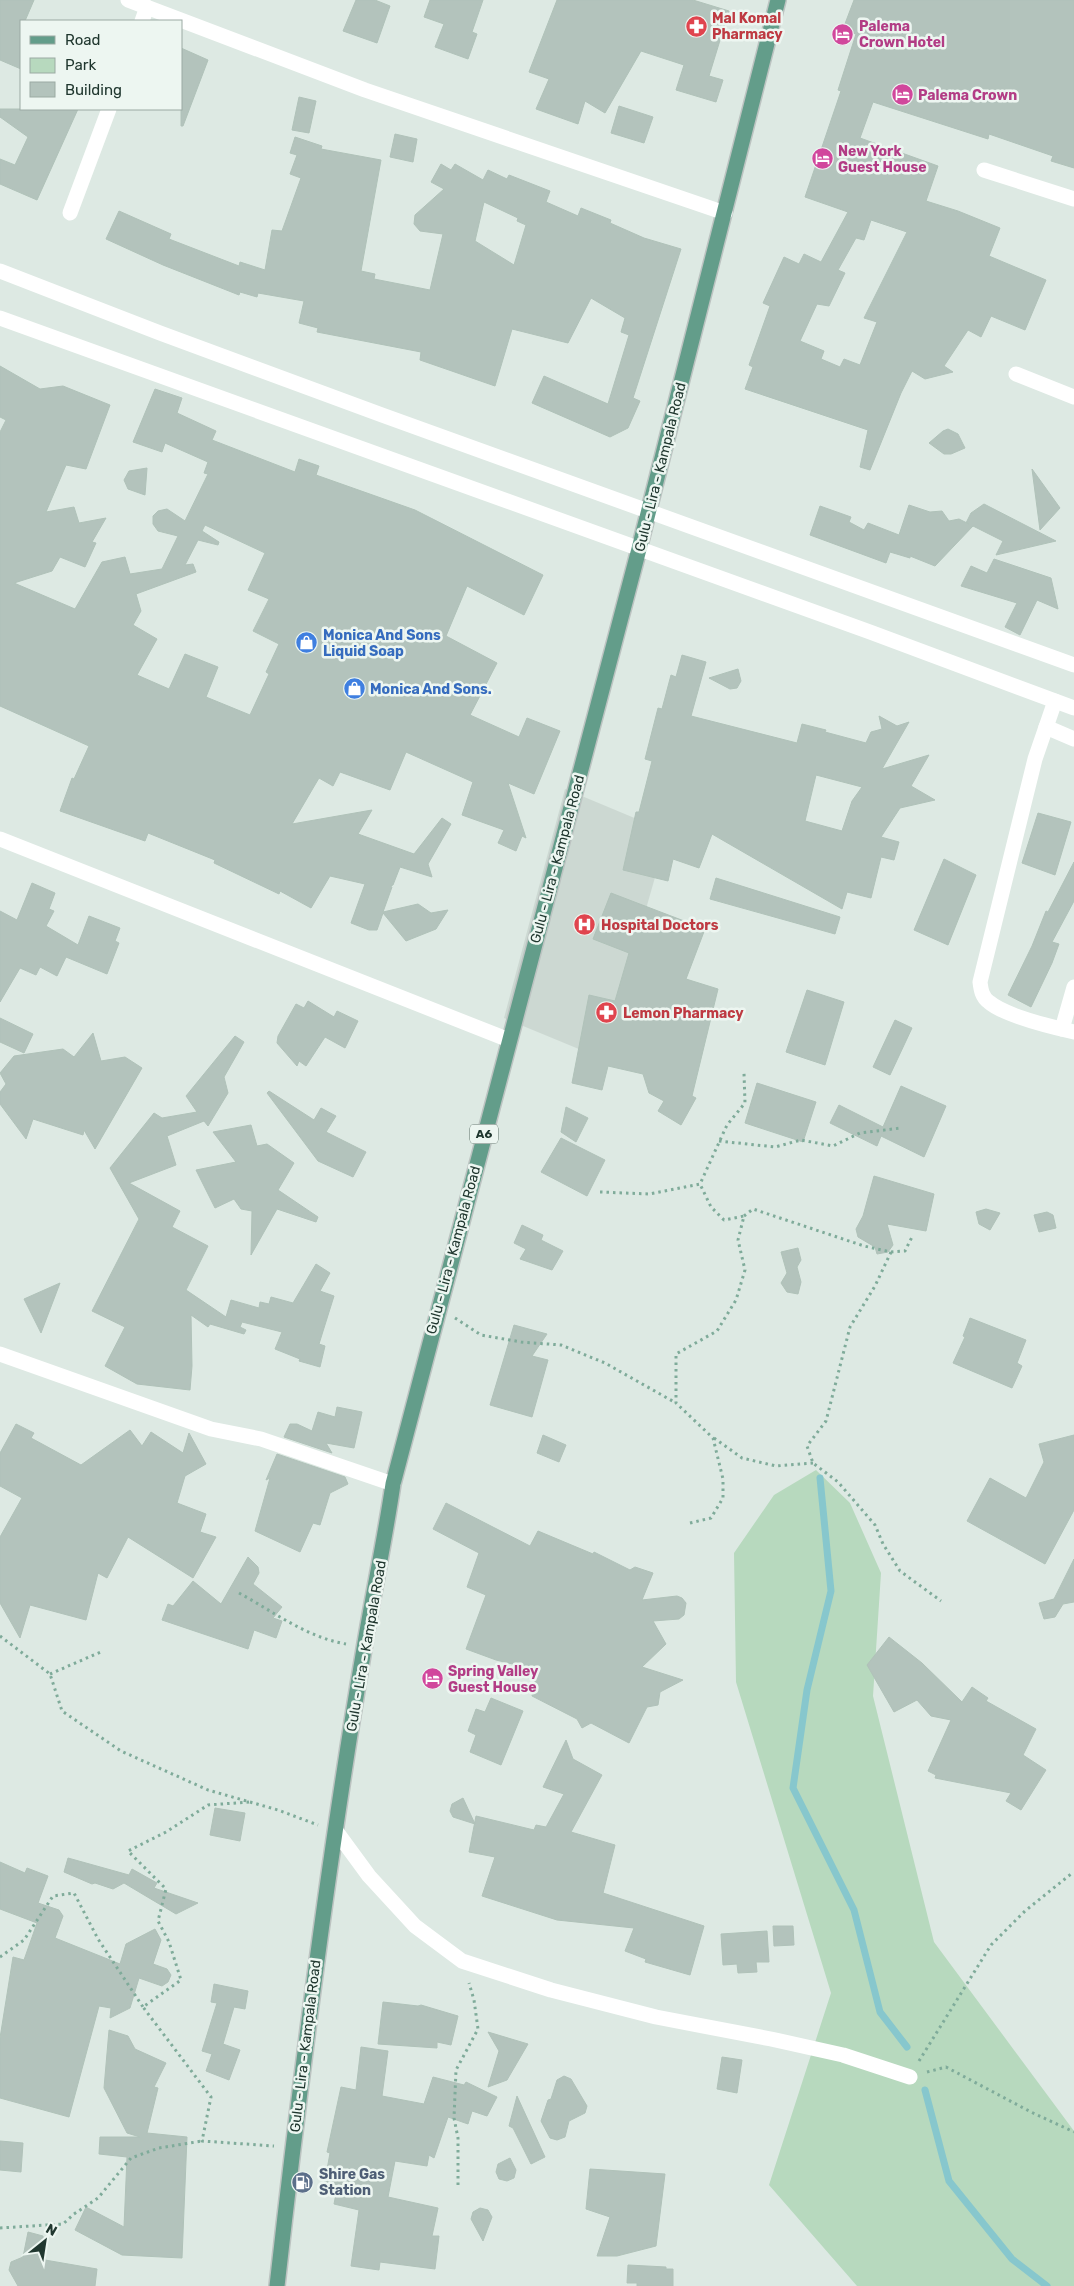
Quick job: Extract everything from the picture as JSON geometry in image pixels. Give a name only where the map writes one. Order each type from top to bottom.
[{"type":"main road","name":"Gulu - Lira - Kampala Road","points":[[277,2286],[310,2004],[364,1648],[384,1545],[393,1484],[508,1040],[640,549],[778,0]]},
{"type":"street","points":[[128,0],[144,14],[161,20]]},
{"type":"street","points":[[182,27],[725,213]]},
{"type":"street","points":[[70,213],[109,110]]},
{"type":"street","points":[[984,170],[1074,199]]},
{"type":"street","points":[[0,271],[160,333],[1074,665]]},
{"type":"street","points":[[0,318],[1074,708]]},
{"type":"street","points":[[1016,374],[1074,396]]},
{"type":"street","points":[[1055,701],[1035,759],[980,982],[981,992],[989,1002],[1006,1011],[1068,1031],[1074,987]]},
{"type":"street","points":[[1046,727],[1074,738]]},
{"type":"street","points":[[0,839],[508,1040]]},
{"type":"street","points":[[0,1354],[210,1429],[261,1439],[393,1484]]},
{"type":"street","points":[[336,1831],[369,1876],[415,1926],[462,1961],[551,1990],[656,2017],[843,2055],[910,2077]]},
{"type":"path","points":[[744,1073],[745,1104],[727,1125],[700,1184],[711,1207],[724,1220],[744,1216],[753,1208],[864,1246],[891,1252],[905,1251],[913,1235]]},
{"type":"path","points":[[719,1141],[775,1147],[801,1140],[833,1146],[860,1133],[901,1128]]},
{"type":"path","points":[[600,1192],[649,1194],[700,1184]]},
{"type":"path","points":[[676,1403],[676,1354],[717,1331],[736,1300],[744,1270],[738,1240],[744,1216]]},
{"type":"path","points":[[891,1252],[875,1286],[850,1327],[826,1422],[807,1446],[813,1463],[838,1482],[875,1525],[883,1544],[900,1571],[941,1602]]},
{"type":"path","points":[[438,1306],[481,1335],[521,1342],[561,1345],[605,1364],[676,1403],[713,1438],[742,1458],[776,1466],[813,1463]]},
{"type":"path","points":[[690,1523],[711,1518],[723,1498],[723,1478],[713,1438]]},
{"type":"path","points":[[239,1593],[324,1640],[364,1648]]},
{"type":"path","points":[[0,1636],[50,1674],[62,1711],[121,1751],[208,1790],[336,1831]]},
{"type":"path","points":[[50,1674],[103,1651]]},
{"type":"path","points":[[143,2007],[181,1980],[169,1942],[158,1921],[166,1889],[128,1851],[166,1832],[208,1805],[249,1802]]},
{"type":"path","points":[[910,2077],[991,1945],[1025,1911],[1071,1874]]},
{"type":"path","points":[[0,1957],[24,1940],[53,1896],[74,1893],[98,1939],[143,2007],[211,2097],[202,2141]]},
{"type":"path","points":[[458,2185],[458,2138],[454,2118],[456,2070],[478,2029],[474,2000],[462,1961]]},
{"type":"path","points":[[910,2077],[946,2067],[1031,2112],[1074,2132]]},
{"type":"path","points":[[0,2228],[63,2224],[98,2198],[131,2158],[160,2148],[202,2141],[292,2148]]},
{"type":"shaded area","name":"Hospital Doctors","points":[[565,789],[668,832],[603,1059],[504,1018]]},
{"type":"green space","points":[[816,1470],[850,1503],[881,1573],[873,1696],[934,1942],[1074,2131],[1074,2286],[857,2286],[769,2185],[831,1993],[736,1682],[734,1553],[774,1495]]},
{"type":"building","points":[[0,0],[34,0],[25,20],[20,20],[20,69],[0,60]]},
{"type":"building","points":[[356,0],[375,0],[390,6],[377,43],[343,31]]},
{"type":"building","points":[[430,0],[483,0],[472,32],[477,34],[468,59],[435,47],[444,24],[424,17]]},
{"type":"building","points":[[557,0],[693,0],[729,11],[709,76],[723,80],[716,102],[676,90],[684,65],[641,51],[605,113],[585,101],[578,124],[536,109],[549,79],[529,72]]},
{"type":"building","points":[[854,0],[1074,0],[1074,168],[1051,161],[1053,156],[989,134],[988,139],[873,102],[860,138],[938,166],[926,201],[958,211],[1000,228],[989,256],[1046,280],[1025,330],[991,316],[981,337],[968,330],[944,366],[953,372],[925,379],[912,371],[901,393],[870,470],[860,467],[868,430],[745,389],[753,367],[749,365],[770,306],[763,303],[784,257],[799,264],[804,254],[821,262],[848,212],[805,197],[841,91],[838,90],[856,34],[843,29]],"holes":[[[871,220],[907,232],[864,318],[877,322],[860,365],[844,359],[840,367],[821,359],[824,351],[800,341],[817,304],[829,306],[845,273],[838,270],[856,238],[864,240]]]},
{"type":"building","points":[[182,48],[208,60],[183,126],[181,126]]},
{"type":"building","points":[[299,97],[316,101],[309,133],[292,130]]},
{"type":"building","points":[[619,106],[653,117],[644,143],[611,133]]},
{"type":"building","points":[[0,109],[78,110],[37,200],[0,184],[0,159],[15,165],[28,137],[0,117]]},
{"type":"building","points":[[395,134],[417,139],[413,162],[390,157]]},
{"type":"building","points":[[295,137],[322,146],[321,149],[381,160],[361,271],[375,274],[374,279],[430,290],[443,234],[420,231],[414,224],[415,215],[444,189],[431,182],[441,164],[451,170],[455,164],[483,180],[488,170],[507,179],[509,175],[550,191],[546,202],[578,216],[581,208],[611,220],[610,223],[644,238],[681,249],[633,398],[640,401],[628,428],[610,437],[532,403],[544,376],[608,404],[629,335],[621,332],[625,318],[591,298],[568,343],[512,329],[495,386],[420,360],[421,352],[317,332],[318,328],[299,323],[304,301],[258,293],[257,297],[240,292],[239,295],[163,265],[106,239],[119,211],[171,234],[169,239],[239,266],[240,262],[265,270],[272,230],[282,231],[301,178],[290,174],[297,155],[290,153]],"holes":[[[484,202],[518,218],[517,221],[526,225],[514,265],[475,241]]]},
{"type":"building","points":[[0,366],[40,389],[63,386],[110,405],[86,469],[66,465],[46,512],[74,507],[79,523],[106,518],[92,542],[96,543],[85,567],[60,557],[52,571],[14,583],[75,609],[102,562],[125,557],[130,574],[162,569],[178,536],[158,531],[153,524],[153,516],[158,511],[167,509],[185,521],[208,474],[204,473],[208,462],[165,443],[162,452],[133,442],[155,389],[182,398],[177,413],[216,431],[212,440],[295,472],[299,459],[319,466],[316,475],[415,510],[543,575],[524,615],[467,586],[446,636],[497,663],[470,715],[519,737],[527,718],[560,731],[534,794],[508,783],[526,838],[522,836],[516,851],[498,843],[504,830],[462,815],[473,782],[406,752],[390,790],[340,772],[333,786],[319,778],[292,824],[372,810],[358,834],[414,854],[442,818],[451,824],[428,864],[432,877],[400,867],[393,885],[390,886],[392,887],[383,912],[418,904],[431,913],[448,910],[436,929],[406,941],[383,913],[377,930],[369,930],[351,923],[365,884],[330,876],[311,908],[280,891],[279,894],[214,863],[215,860],[148,833],[145,841],[60,811],[72,778],[74,779],[89,746],[0,706],[0,432],[6,420],[0,417]],"holes":[[[205,525],[265,553],[248,590],[269,599],[253,631],[279,644],[266,672],[269,674],[250,715],[206,697],[218,667],[185,654],[169,689],[137,675],[157,639],[133,625],[141,611],[136,594],[196,572],[193,564],[185,565],[198,540],[218,545],[219,542],[202,531]]]},
{"type":"building","points":[[948,429],[958,434],[965,448],[951,454],[944,454],[929,443]]},
{"type":"building","points":[[147,468],[145,495],[128,489],[124,480],[129,471]]},
{"type":"building","points":[[1032,469],[1060,508],[1040,530]]},
{"type":"building","points":[[984,504],[1056,541],[996,555],[1003,541],[973,526],[935,566],[910,556],[910,558],[890,552],[886,563],[810,535],[820,506],[851,517],[849,522],[864,530],[868,523],[899,535],[909,505],[930,512],[942,511],[949,521],[959,519],[966,523],[971,513]]},
{"type":"building","points":[[994,559],[1051,578],[1058,609],[1037,600],[1020,635],[1005,627],[1017,603],[961,586],[971,566],[987,573]]},
{"type":"building","points":[[682,655],[706,662],[691,716],[797,743],[802,724],[866,743],[871,732],[882,729],[879,716],[897,726],[909,722],[882,769],[929,755],[911,786],[935,800],[900,808],[881,837],[899,842],[894,860],[881,857],[871,898],[847,892],[842,909],[712,834],[699,868],[673,859],[668,881],[623,870],[636,812],[639,812],[652,761],[645,759],[658,708],[662,709],[671,675],[676,677]],"holes":[[[816,775],[862,787],[852,801],[842,831],[805,821]]]},
{"type":"building","points":[[738,669],[741,681],[737,688],[730,689],[709,678]]},
{"type":"building","points":[[1038,813],[1071,822],[1055,875],[1022,863]]},
{"type":"building","points":[[944,859],[976,875],[948,945],[914,930]]},
{"type":"building","points":[[1074,862],[1074,901],[1052,942],[1059,944],[1031,1007],[1008,995],[1032,946],[1046,911],[1048,912]]},
{"type":"building","points":[[716,878],[840,917],[835,934],[710,899]]},
{"type":"building","points":[[32,883],[55,893],[49,909],[54,911],[46,926],[78,945],[89,916],[120,928],[115,941],[119,943],[107,974],[66,957],[57,976],[40,967],[36,975],[20,968],[0,1002],[0,911],[17,920]]},
{"type":"building","points":[[611,893],[705,929],[686,979],[718,989],[692,1096],[696,1098],[681,1125],[658,1111],[664,1101],[649,1093],[643,1074],[608,1066],[602,1090],[572,1083],[589,995],[615,1001],[629,953],[593,939]]},
{"type":"building","points":[[807,990],[844,1002],[825,1065],[786,1052]]},
{"type":"building","points":[[308,1001],[334,1017],[337,1011],[358,1021],[345,1048],[325,1037],[306,1066],[299,1061],[297,1066],[277,1043],[278,1036],[296,1004],[304,1008]]},
{"type":"building","points":[[0,1018],[33,1034],[24,1053],[0,1042]]},
{"type":"building","points":[[895,1020],[912,1028],[890,1075],[873,1067]]},
{"type":"building","points":[[93,1033],[101,1061],[125,1057],[142,1068],[95,1149],[84,1130],[83,1135],[33,1119],[26,1139],[0,1104],[0,1092],[6,1084],[0,1073],[14,1056],[63,1049],[74,1057]]},
{"type":"building","points":[[235,1036],[244,1042],[224,1077],[228,1093],[208,1126],[204,1121],[167,1136],[176,1165],[129,1183],[180,1211],[172,1227],[208,1246],[186,1290],[226,1317],[231,1300],[259,1308],[260,1302],[269,1304],[271,1297],[293,1303],[316,1264],[330,1273],[320,1291],[334,1296],[319,1344],[325,1346],[320,1367],[299,1361],[300,1359],[275,1349],[282,1332],[242,1322],[240,1327],[246,1330],[244,1334],[210,1324],[208,1327],[191,1315],[192,1366],[190,1390],[137,1384],[105,1366],[125,1327],[92,1311],[139,1219],[110,1168],[154,1113],[162,1118],[197,1112],[186,1096]]},
{"type":"building","points":[[757,1083],[816,1102],[803,1142],[745,1123]]},
{"type":"building","points":[[901,1086],[946,1106],[924,1157],[881,1136],[877,1146],[830,1123],[839,1105],[883,1127]]},
{"type":"building","points":[[269,1091],[314,1120],[321,1108],[336,1116],[326,1132],[366,1152],[353,1177],[318,1161],[267,1093]]},
{"type":"building","points":[[566,1107],[588,1118],[576,1142],[561,1132]]},
{"type":"building","points":[[251,1125],[257,1146],[267,1144],[294,1163],[278,1190],[318,1217],[316,1222],[277,1209],[251,1255],[252,1211],[241,1209],[234,1199],[215,1208],[196,1170],[236,1162],[213,1132]]},
{"type":"building","points":[[561,1138],[605,1160],[587,1196],[541,1172]]},
{"type":"building","points":[[874,1176],[934,1194],[926,1231],[887,1224],[893,1245],[888,1252],[877,1254],[875,1247],[858,1237],[856,1229],[863,1216]]},
{"type":"building","points":[[986,1209],[1000,1213],[990,1230],[979,1224],[976,1212]]},
{"type":"building","points":[[1047,1212],[1053,1215],[1056,1228],[1039,1232],[1034,1215]]},
{"type":"building","points":[[522,1225],[543,1235],[541,1240],[563,1251],[552,1270],[520,1259],[526,1249],[514,1243]]},
{"type":"building","points":[[798,1248],[801,1260],[797,1267],[801,1282],[798,1294],[787,1292],[781,1283],[787,1273],[781,1252]]},
{"type":"building","points":[[60,1283],[41,1333],[24,1299]]},
{"type":"building","points":[[970,1318],[1026,1340],[1017,1363],[1022,1366],[1012,1388],[953,1363],[965,1337],[963,1336]]},
{"type":"building","points":[[514,1325],[547,1334],[532,1356],[548,1360],[532,1417],[490,1405]]},
{"type":"building","points":[[337,1407],[362,1412],[354,1448],[326,1443],[332,1453],[284,1437],[290,1424],[297,1424],[312,1431],[318,1412],[335,1417]]},
{"type":"building","points":[[16,1424],[34,1433],[31,1438],[81,1465],[130,1430],[142,1446],[151,1432],[183,1453],[189,1433],[206,1464],[185,1476],[177,1503],[206,1514],[200,1532],[216,1537],[193,1578],[128,1537],[107,1578],[98,1573],[86,1620],[30,1605],[20,1638],[0,1603],[0,1537],[22,1498],[0,1486],[0,1453]]},
{"type":"building","points":[[543,1435],[566,1445],[559,1462],[537,1453]]},
{"type":"building","points":[[1074,1435],[1074,1510],[1045,1564],[967,1521],[990,1478],[1026,1498],[1044,1462],[1039,1444]]},
{"type":"building","points":[[277,1454],[345,1477],[348,1484],[330,1493],[320,1525],[313,1523],[300,1552],[255,1531],[270,1478],[266,1480]]},
{"type":"building","points":[[446,1503],[530,1546],[538,1531],[593,1554],[594,1552],[630,1570],[635,1567],[653,1573],[642,1600],[677,1596],[686,1603],[684,1615],[679,1619],[653,1621],[666,1644],[642,1667],[683,1680],[660,1692],[658,1705],[647,1707],[629,1743],[591,1723],[582,1728],[577,1719],[532,1696],[537,1670],[496,1660],[466,1649],[486,1595],[467,1587],[479,1553],[433,1529]]},
{"type":"building","points":[[248,1557],[258,1567],[259,1573],[253,1584],[282,1607],[273,1618],[282,1621],[276,1638],[254,1630],[248,1649],[162,1620],[168,1604],[173,1606],[193,1581],[221,1604]]},
{"type":"building","points":[[1074,1559],[1074,1602],[1063,1604],[1055,1617],[1044,1619],[1039,1603],[1054,1599]]},
{"type":"building","points":[[889,1637],[922,1663],[962,1702],[972,1687],[988,1698],[986,1701],[1036,1729],[1023,1755],[1046,1770],[1021,1810],[1006,1801],[1011,1793],[935,1778],[936,1775],[928,1771],[951,1720],[931,1716],[917,1700],[894,1712],[867,1665]]},
{"type":"building","points":[[491,1698],[523,1711],[501,1765],[470,1752],[476,1735],[468,1731],[476,1709],[485,1712]]},
{"type":"building","points":[[566,1740],[573,1759],[602,1775],[571,1832],[615,1845],[603,1893],[704,1926],[690,1975],[645,1962],[646,1959],[625,1951],[634,1928],[557,1920],[482,1896],[495,1857],[469,1852],[476,1816],[534,1830],[536,1825],[546,1827],[564,1794],[543,1787]]},
{"type":"building","points":[[463,1798],[475,1824],[453,1817],[450,1811],[452,1804]]},
{"type":"building","points":[[215,1808],[245,1813],[240,1841],[210,1835]]},
{"type":"building","points":[[68,1858],[129,1875],[132,1869],[157,1883],[154,1888],[198,1903],[176,1914],[124,1883],[113,1889],[95,1883],[92,1884],[64,1872]]},
{"type":"building","points":[[0,1862],[25,1873],[27,1868],[48,1876],[38,1903],[59,1910],[63,1916],[55,1938],[120,1964],[126,1944],[155,1929],[161,1940],[153,1964],[167,1969],[171,1975],[168,1982],[162,1986],[139,1978],[130,2008],[110,2018],[111,2008],[99,2006],[69,2117],[0,2098],[0,2038],[13,1957],[24,1960],[37,1923],[0,1909]]},
{"type":"building","points":[[773,1926],[793,1926],[794,1945],[774,1946]]},
{"type":"building","points":[[767,1931],[769,1962],[756,1962],[757,1972],[738,1973],[737,1964],[723,1965],[721,1934]]},
{"type":"building","points":[[214,1984],[248,1991],[245,2009],[234,2007],[223,2044],[240,2050],[229,2080],[206,2071],[212,2054],[202,2051],[217,2003],[211,2002]]},
{"type":"building","points":[[383,2002],[421,2005],[458,2016],[451,2045],[437,2042],[437,2048],[378,2044]]},
{"type":"building","points":[[109,2030],[128,2036],[135,2049],[166,2063],[154,2087],[158,2088],[147,2133],[187,2137],[182,2258],[122,2255],[75,2230],[86,2207],[124,2227],[127,2157],[99,2154],[100,2137],[140,2137],[127,2133],[104,2088]]},
{"type":"building","points":[[488,2032],[528,2044],[507,2080],[488,2087],[499,2051]]},
{"type":"building","points":[[361,2047],[388,2051],[382,2096],[424,2104],[433,2077],[464,2085],[466,2082],[497,2097],[487,2116],[472,2111],[468,2124],[448,2117],[434,2158],[429,2155],[427,2166],[395,2161],[388,2197],[438,2208],[432,2236],[439,2236],[435,2269],[380,2262],[379,2270],[351,2266],[359,2210],[334,2204],[337,2188],[324,2186],[330,2153],[327,2152],[341,2087],[356,2090]]},
{"type":"building","points":[[722,2057],[742,2060],[737,2093],[717,2089]]},
{"type":"building","points":[[564,2076],[571,2079],[587,2106],[585,2113],[569,2121],[565,2137],[557,2140],[550,2138],[541,2121],[557,2080]]},
{"type":"building","points":[[517,2096],[545,2157],[531,2164],[513,2128],[509,2126]]},
{"type":"building","points":[[0,2141],[23,2143],[21,2172],[0,2170]]},
{"type":"building","points":[[510,2158],[516,2170],[514,2178],[507,2181],[499,2179],[496,2172],[498,2164]]},
{"type":"building","points":[[590,2169],[665,2174],[656,2246],[617,2256],[597,2256],[610,2217],[586,2209]]},
{"type":"building","points":[[480,2208],[488,2210],[492,2217],[483,2241],[471,2219],[473,2212]]},
{"type":"building","points":[[28,2232],[43,2236],[45,2260],[97,2269],[95,2286],[18,2286],[9,2270],[11,2262],[23,2257]]},
{"type":"building","points":[[628,2265],[673,2269],[673,2286],[637,2286],[637,2283],[627,2283]]},
{"type":"waterway","points":[[820,1478],[831,1591],[807,1690],[793,1788],[854,1910],[880,2012],[907,2047]]},
{"type":"waterway","points":[[925,2090],[949,2181],[1012,2259],[1047,2286]]},
{"type":"place","name":"Mal Komal Pharmacy","points":[[696,26]]},
{"type":"place","name":"Palema Crown Hotel","points":[[843,34]]},
{"type":"place","name":"Palema Crown","points":[[902,95]]},
{"type":"place","name":"New York Guest House","points":[[822,159]]},
{"type":"place","name":"Monica And Sons Liquid Soap","points":[[307,643]]},
{"type":"place","name":"Monica And Sons.","points":[[354,689]]},
{"type":"place","name":"Hospital Doctors","points":[[585,925]]},
{"type":"place","name":"Lemon Pharmacy","points":[[607,1013]]},
{"type":"place","name":"Spring Valley Guest House","points":[[432,1679]]},
{"type":"place","name":"Shire Gas Station","points":[[303,2182]]}]
